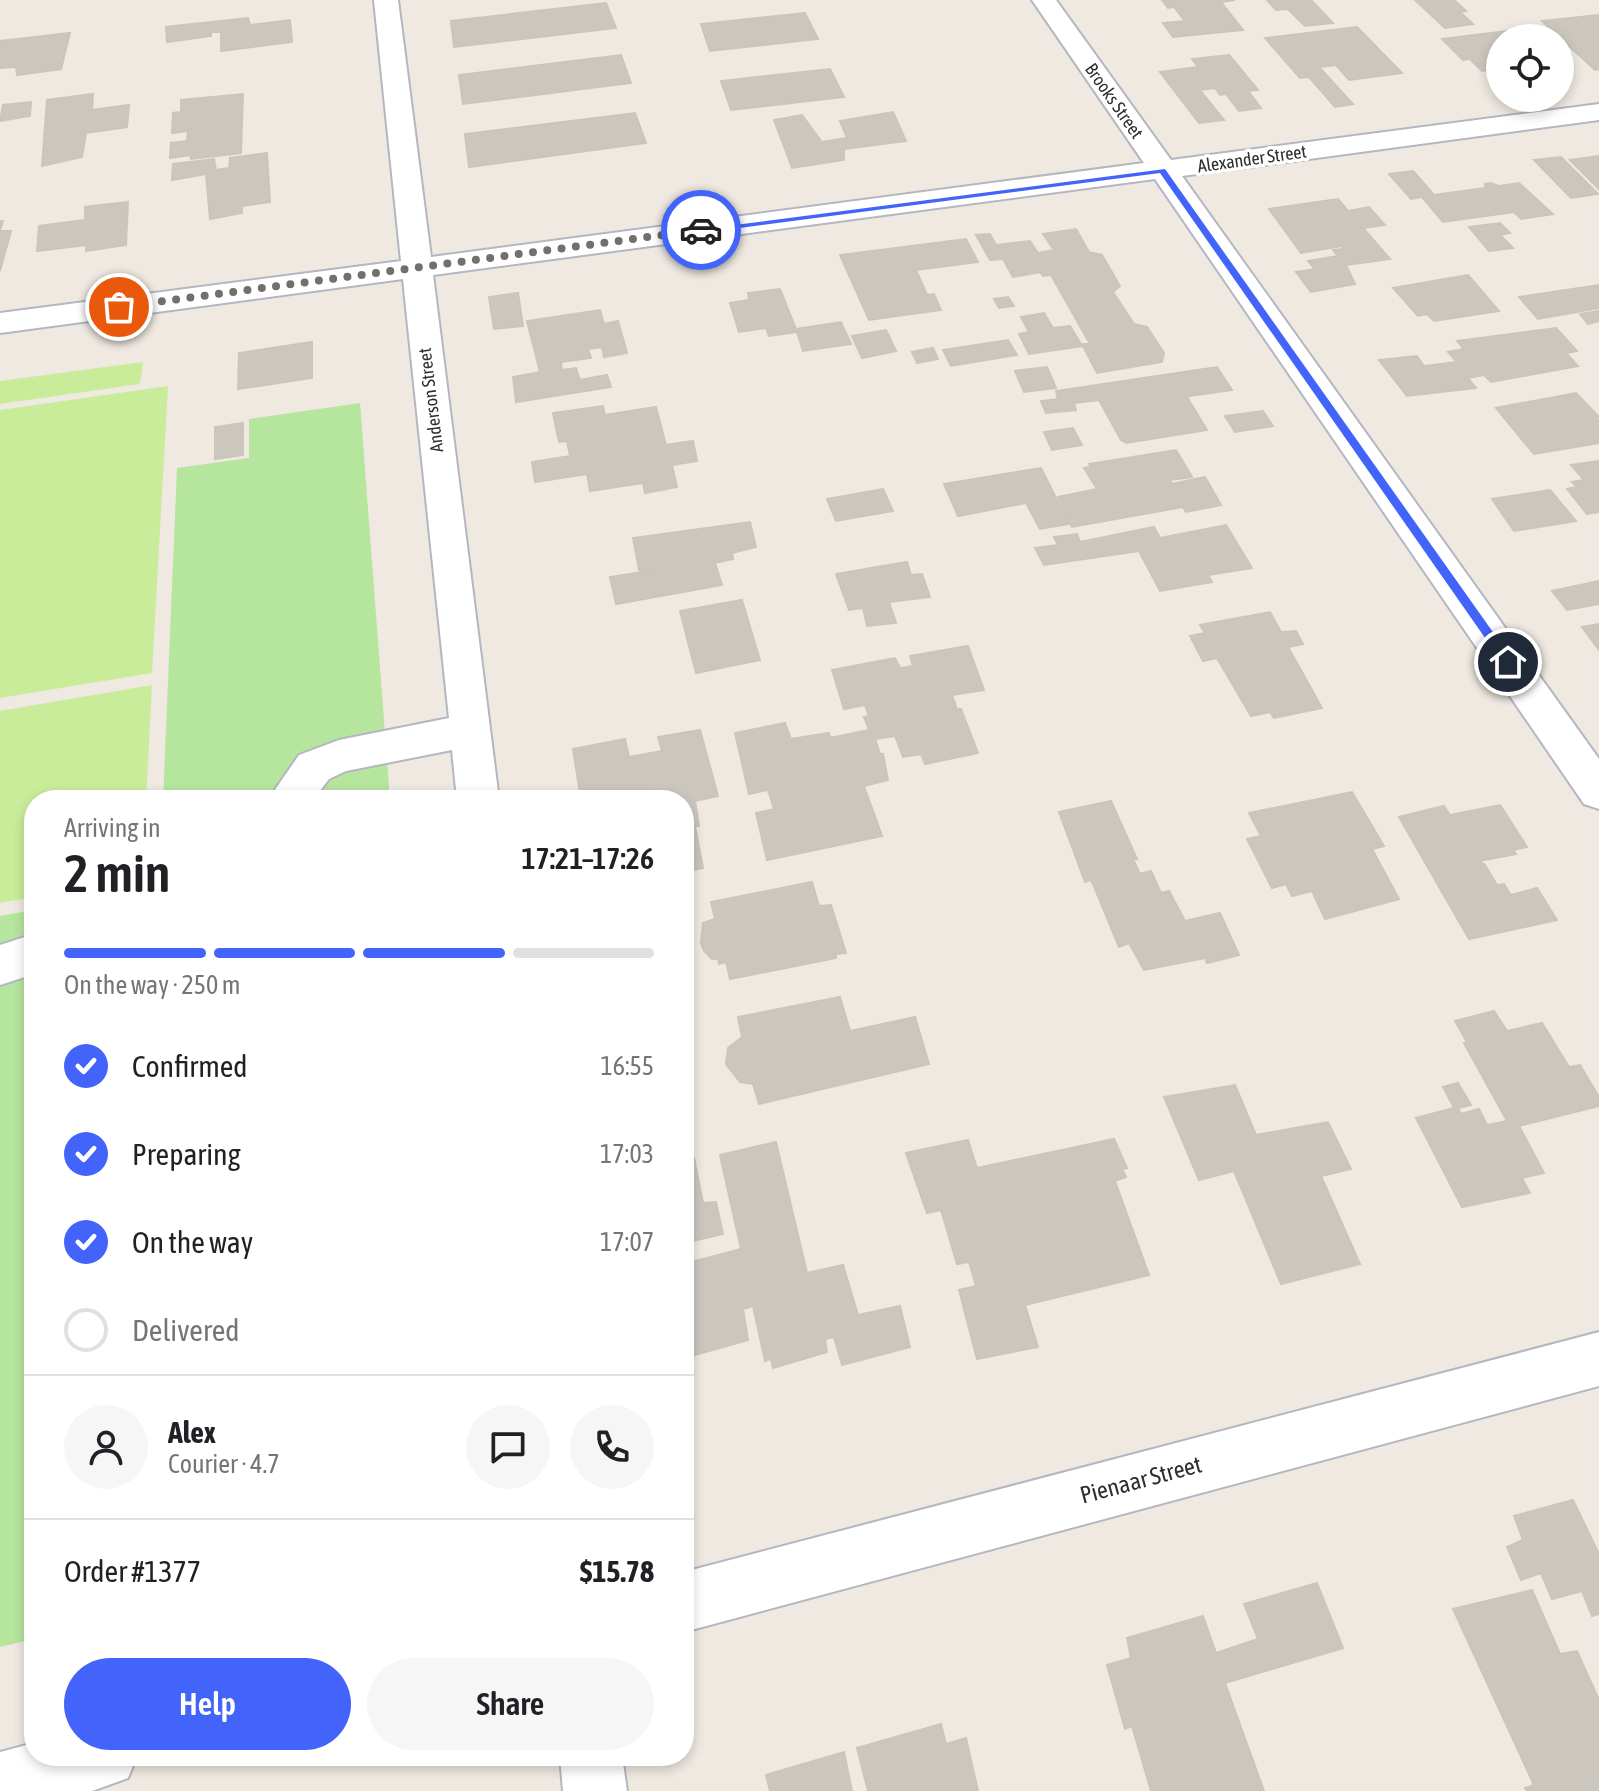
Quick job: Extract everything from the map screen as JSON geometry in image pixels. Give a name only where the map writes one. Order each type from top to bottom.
[{"type":"street","name":"Anderson Street","points":[[386,0],[477,790]]},
{"type":"street","name":"Brooks Street","points":[[1044,0],[1599,792]]},
{"type":"street","name":"Alexander Street","points":[[0,323],[1599,112]]},
{"type":"street","points":[[297,790],[314,767],[339,756],[470,730]]},
{"type":"street","points":[[0,965],[24,957]]},
{"type":"street","name":"Pienaar Street","points":[[694,1599],[1599,1359]]},
{"type":"street","points":[[0,1784],[68,1766]]},
{"type":"street","points":[[592,1766],[595,1791]]},
{"type":"green space","points":[[143,362],[140,384],[0,404],[0,381]]},
{"type":"green space","points":[[168,386],[152,673],[0,698],[0,410]]},
{"type":"green space","points":[[360,403],[389,790],[163,790],[177,468],[249,458],[249,419]]},
{"type":"green space","points":[[152,685],[147,790],[24,790],[24,899],[0,903],[0,711]]},
{"type":"green space","points":[[24,912],[24,1641],[0,1647],[0,916]]},
{"type":"building","points":[[1162,0],[1235,0],[1221,2],[1243,30],[1173,37],[1163,23],[1185,21],[1174,7],[1168,8]]},
{"type":"building","points":[[1267,0],[1311,0],[1333,23],[1305,26],[1288,9],[1276,10]]},
{"type":"building","points":[[1415,0],[1454,0],[1466,11],[1460,12],[1473,24],[1445,28]]},
{"type":"building","points":[[606,3],[616,28],[454,47],[451,21]]},
{"type":"building","points":[[805,13],[818,39],[710,51],[701,24]]},
{"type":"building","points":[[1599,15],[1599,69],[1595,70],[1574,51],[1574,24],[1545,24],[1542,21]]},
{"type":"building","points":[[248,18],[250,25],[290,20],[292,42],[221,51],[221,32],[211,32],[211,36],[167,42],[166,27]]},
{"type":"building","points":[[1357,27],[1402,73],[1349,80],[1336,65],[1319,67],[1353,104],[1335,107],[1309,77],[1300,78],[1265,38]]},
{"type":"building","points":[[70,33],[61,69],[17,75],[16,67],[0,68],[0,41]]},
{"type":"building","points":[[1486,34],[1486,71],[1482,71],[1470,59],[1463,60],[1442,39]]},
{"type":"building","points":[[621,55],[631,83],[463,104],[459,75]]},
{"type":"building","points":[[1229,55],[1258,90],[1248,91],[1261,108],[1239,111],[1226,94],[1220,95],[1215,88],[1200,90],[1224,120],[1199,123],[1160,72],[1198,67],[1192,59]]},
{"type":"building","points":[[830,69],[844,97],[731,110],[721,81]]},
{"type":"building","points":[[93,94],[92,110],[129,105],[127,127],[86,133],[82,157],[42,166],[47,100]]},
{"type":"building","points":[[243,94],[241,153],[191,159],[190,155],[170,158],[171,143],[187,141],[188,131],[172,133],[173,113],[181,112],[181,100]]},
{"type":"building","points":[[31,102],[30,116],[0,121],[3,105]]},
{"type":"building","points":[[893,112],[906,141],[844,149],[844,160],[792,168],[774,120],[802,115],[822,142],[847,138],[840,121]]},
{"type":"building","points":[[635,113],[646,143],[469,167],[465,134]]},
{"type":"building","points":[[267,153],[270,202],[242,206],[242,213],[210,219],[206,174],[172,180],[173,164],[214,159],[216,170],[229,168],[230,158]]},
{"type":"building","points":[[1599,156],[1599,189],[1570,160]]},
{"type":"building","points":[[1561,157],[1598,194],[1571,198],[1534,160]]},
{"type":"building","points":[[1413,171],[1434,195],[1485,188],[1485,184],[1490,183],[1499,186],[1519,183],[1553,214],[1521,219],[1514,212],[1443,222],[1422,197],[1411,199],[1389,174]]},
{"type":"building","points":[[1338,199],[1348,211],[1369,207],[1385,225],[1363,228],[1390,259],[1346,265],[1355,284],[1311,292],[1296,272],[1315,269],[1308,261],[1338,256],[1333,250],[1343,249],[1342,246],[1301,253],[1269,209]]},
{"type":"building","points":[[128,202],[126,245],[86,251],[86,245],[37,251],[39,226],[85,220],[85,207]]},
{"type":"building","points":[[1500,223],[1510,233],[1500,235],[1513,248],[1489,251],[1469,227]]},
{"type":"building","points":[[1076,229],[1089,252],[1102,255],[1120,286],[1113,292],[1134,324],[1147,327],[1164,353],[1162,362],[1097,373],[1083,346],[1029,354],[1019,334],[1029,332],[1021,317],[1044,313],[1053,328],[1070,326],[1081,344],[1090,344],[1051,275],[1043,276],[1040,272],[1013,277],[1003,259],[990,260],[976,235],[990,234],[996,245],[1030,241],[1038,253],[1054,250],[1043,234]]},
{"type":"building","points":[[0,231],[11,231],[0,271]]},
{"type":"building","points":[[966,239],[978,262],[916,270],[927,295],[934,294],[941,310],[869,320],[840,255]]},
{"type":"building","points":[[1468,275],[1499,311],[1434,321],[1427,314],[1418,316],[1393,288]]},
{"type":"building","points":[[1599,285],[1599,308],[1538,319],[1519,297]]},
{"type":"building","points":[[780,289],[796,329],[841,322],[851,344],[803,351],[797,332],[769,336],[766,328],[739,332],[730,303],[749,300],[748,293]]},
{"type":"building","points":[[518,293],[523,326],[494,329],[489,297]]},
{"type":"building","points":[[1008,297],[1014,306],[999,308],[994,299]]},
{"type":"building","points":[[600,310],[604,324],[618,321],[627,353],[604,357],[602,347],[588,349],[591,358],[561,362],[562,370],[576,368],[580,380],[607,375],[611,387],[516,402],[513,377],[540,372],[527,321]]},
{"type":"building","points":[[1599,311],[1599,321],[1588,324],[1580,314]]},
{"type":"building","points":[[1556,328],[1577,351],[1566,353],[1578,366],[1491,382],[1484,375],[1468,378],[1476,388],[1407,396],[1379,360],[1417,356],[1424,366],[1457,362],[1448,352],[1464,349],[1457,341]]},
{"type":"building","points":[[886,330],[896,351],[862,358],[852,336]]},
{"type":"building","points":[[1008,340],[1017,355],[951,366],[943,350]]},
{"type":"building","points":[[312,342],[312,378],[238,389],[239,353]]},
{"type":"building","points":[[933,348],[938,359],[917,363],[912,352]]},
{"type":"building","points":[[1047,367],[1056,388],[1024,392],[1015,371]]},
{"type":"building","points":[[1217,367],[1232,390],[1197,395],[1189,387],[1195,395],[1187,397],[1207,430],[1126,443],[1121,440],[1099,400],[1074,403],[1076,410],[1046,413],[1041,401],[1058,399],[1056,391]]},
{"type":"building","points":[[1576,393],[1599,417],[1592,418],[1599,420],[1599,443],[1534,454],[1496,408]]},
{"type":"building","points":[[603,406],[605,415],[656,407],[666,445],[693,441],[697,461],[672,465],[677,487],[645,493],[643,483],[590,491],[587,474],[535,482],[532,462],[570,456],[567,441],[559,442],[553,413]]},
{"type":"building","points":[[1263,411],[1273,426],[1235,432],[1225,416]]},
{"type":"building","points":[[243,423],[243,455],[215,459],[215,427]]},
{"type":"building","points":[[1073,428],[1082,445],[1052,450],[1044,432]]},
{"type":"building","points":[[1176,450],[1192,477],[1170,480],[1172,484],[1205,477],[1221,505],[1186,512],[1183,507],[1072,527],[1058,497],[1097,489],[1084,468],[1091,467],[1089,464]]},
{"type":"building","points":[[1599,461],[1599,512],[1587,514],[1567,489],[1577,487],[1572,482],[1584,480],[1571,465]]},
{"type":"building","points":[[1041,468],[1069,524],[1040,529],[1026,503],[958,516],[944,484]]},
{"type":"building","points":[[883,489],[893,511],[836,521],[827,499]]},
{"type":"building","points":[[1550,490],[1576,521],[1514,531],[1492,499]]},
{"type":"building","points":[[750,522],[756,547],[732,553],[733,559],[715,563],[722,585],[616,604],[610,577],[655,570],[639,570],[633,538]]},
{"type":"building","points":[[1226,525],[1252,568],[1208,575],[1212,582],[1160,591],[1139,551],[1044,565],[1035,548],[1058,545],[1054,537],[1077,534],[1080,542],[1154,527],[1160,538]]},
{"type":"building","points":[[907,562],[911,575],[922,574],[930,597],[889,602],[896,623],[867,626],[863,608],[849,610],[836,574]]},
{"type":"building","points":[[1599,581],[1599,604],[1567,610],[1552,591]]},
{"type":"building","points":[[742,600],[760,660],[696,673],[680,611]]},
{"type":"building","points":[[1270,612],[1281,632],[1296,631],[1303,644],[1288,647],[1322,708],[1274,718],[1270,712],[1251,716],[1217,658],[1203,661],[1190,636],[1205,633],[1200,625]]},
{"type":"building","points":[[1599,624],[1599,650],[1582,627]]},
{"type":"building","points":[[968,646],[984,690],[952,695],[957,709],[961,709],[978,753],[925,764],[921,754],[903,757],[895,736],[875,739],[880,754],[883,754],[888,780],[864,786],[882,836],[767,860],[756,813],[774,809],[768,790],[749,794],[735,733],[785,723],[791,739],[829,733],[830,738],[869,730],[864,717],[869,716],[865,705],[844,709],[832,670],[895,658],[900,668],[913,666],[910,656]]},
{"type":"building","points":[[700,730],[718,796],[695,801],[699,826],[695,826],[703,868],[694,870],[694,790],[579,790],[573,749],[625,739],[629,757],[662,751],[658,737]]},
{"type":"building","points":[[1352,792],[1384,846],[1372,849],[1399,899],[1325,919],[1312,891],[1292,896],[1286,884],[1272,888],[1247,839],[1261,836],[1249,813]]},
{"type":"building","points":[[1111,801],[1137,859],[1133,859],[1140,874],[1151,871],[1161,893],[1169,891],[1185,921],[1220,913],[1239,955],[1207,963],[1205,958],[1144,970],[1129,943],[1119,947],[1093,884],[1090,880],[1085,882],[1059,812]]},
{"type":"building","points":[[1500,805],[1527,847],[1513,850],[1516,854],[1479,861],[1497,885],[1504,884],[1511,895],[1537,888],[1557,920],[1469,939],[1399,817],[1444,806],[1450,815]]},
{"type":"building","points":[[812,882],[819,906],[831,905],[846,953],[836,954],[836,958],[730,979],[726,962],[719,964],[718,959],[712,959],[704,951],[701,943],[703,923],[715,919],[711,902]]},
{"type":"building","points":[[840,997],[850,1031],[915,1017],[929,1064],[759,1104],[753,1084],[740,1082],[726,1064],[728,1048],[742,1037],[738,1017]]},
{"type":"building","points":[[1494,1011],[1507,1031],[1542,1023],[1569,1067],[1580,1065],[1599,1097],[1599,1106],[1519,1126],[1544,1173],[1522,1178],[1530,1193],[1462,1207],[1416,1118],[1454,1108],[1443,1087],[1458,1083],[1471,1105],[1458,1108],[1461,1114],[1479,1109],[1487,1125],[1507,1121],[1455,1021]]},
{"type":"building","points":[[1235,1085],[1256,1135],[1328,1122],[1351,1169],[1321,1176],[1360,1264],[1281,1284],[1234,1171],[1199,1180],[1164,1097]]},
{"type":"building","points":[[1114,1139],[1127,1168],[1122,1169],[1126,1177],[1115,1181],[1149,1275],[1025,1305],[1038,1347],[977,1359],[959,1290],[976,1286],[969,1262],[957,1264],[941,1210],[927,1213],[906,1153],[968,1140],[977,1168]]},
{"type":"building","points":[[776,1142],[807,1273],[843,1265],[858,1315],[900,1306],[910,1347],[842,1365],[834,1337],[825,1339],[827,1352],[773,1368],[771,1359],[765,1361],[753,1306],[743,1309],[748,1340],[694,1355],[694,1261],[741,1249],[720,1155]]},
{"type":"building","points":[[694,1158],[703,1203],[716,1202],[723,1234],[694,1241]]},
{"type":"building","points":[[1573,1500],[1599,1554],[1599,1614],[1592,1616],[1582,1591],[1552,1599],[1541,1573],[1521,1580],[1507,1547],[1523,1540],[1514,1516]]},
{"type":"building","points":[[1317,1583],[1343,1648],[1225,1683],[1264,1791],[1151,1791],[1132,1726],[1125,1729],[1107,1665],[1131,1658],[1127,1638],[1203,1616],[1216,1653],[1258,1639],[1244,1604]]},
{"type":"building","points":[[1532,1590],[1560,1654],[1577,1651],[1599,1700],[1599,1791],[1527,1791],[1525,1788],[1534,1785],[1453,1609]]},
{"type":"building","points":[[941,1724],[946,1744],[966,1738],[978,1791],[868,1791],[857,1748]]},
{"type":"building","points":[[844,1752],[852,1791],[770,1791],[766,1775]]},
{"type":"way so far","points":[[119,307],[701,230]]},
{"type":"route","points":[[701,230],[1162,170],[1508,662]]}]
